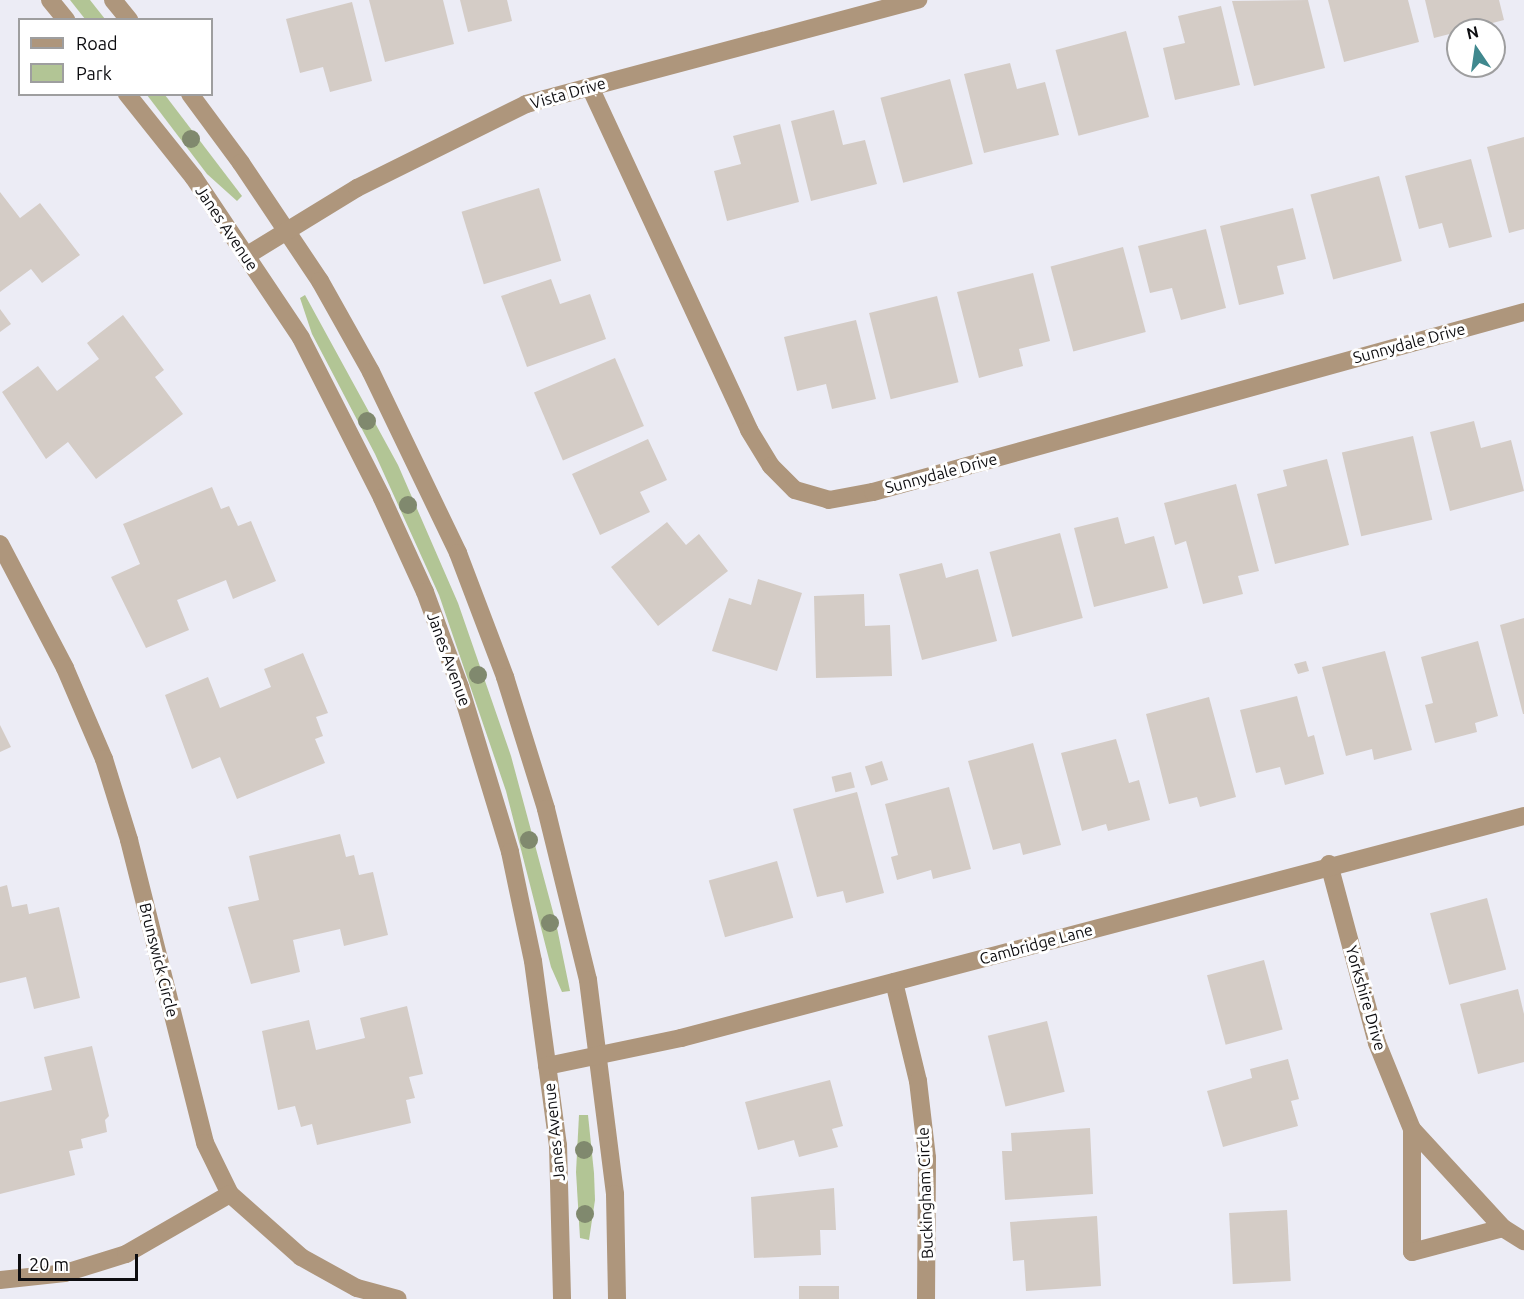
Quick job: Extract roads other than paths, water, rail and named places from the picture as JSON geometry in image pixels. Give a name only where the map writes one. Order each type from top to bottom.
[{"type":"street","points":[[50,0],[64,18]]},
{"type":"street","points":[[113,0],[127,18]]},
{"type":"street","name":"Vista Drive","points":[[246,256],[357,188],[526,104],[918,0]]},
{"type":"street","name":"Sunnydale Drive","points":[[590,87],[749,430],[771,466],[795,490],[829,500],[873,492],[1524,312]]},
{"type":"street","name":"Janes Avenue","points":[[129,96],[194,178],[301,338],[344,422],[437,624],[510,852],[534,961],[548,1066],[563,1228],[562,1299]]},
{"type":"street","points":[[190,96],[286,231],[371,372],[458,553],[505,677],[546,809],[588,980],[615,1194],[617,1299],[612,1299]]},
{"type":"street","name":"Brunswick Circle","points":[[0,544],[65,668],[104,759],[129,840],[205,1143],[230,1194],[301,1257],[357,1288],[398,1299]]},
{"type":"street","name":"Cambridge Lane","points":[[548,1066],[599,1056],[894,982],[1329,864],[1524,816]]},
{"type":"street","name":"Yorkshire Drive","points":[[1329,864],[1377,1043],[1412,1130],[1503,1228],[1524,1241]]},
{"type":"street","name":"Buckingham Circle","points":[[894,982],[918,1081],[927,1158],[926,1299]]},
{"type":"street","name":"Yorkshire Drive","points":[[1412,1130],[1412,1252],[1503,1228]]},
{"type":"street","points":[[0,1280],[64,1273],[126,1254],[230,1194]]}]
